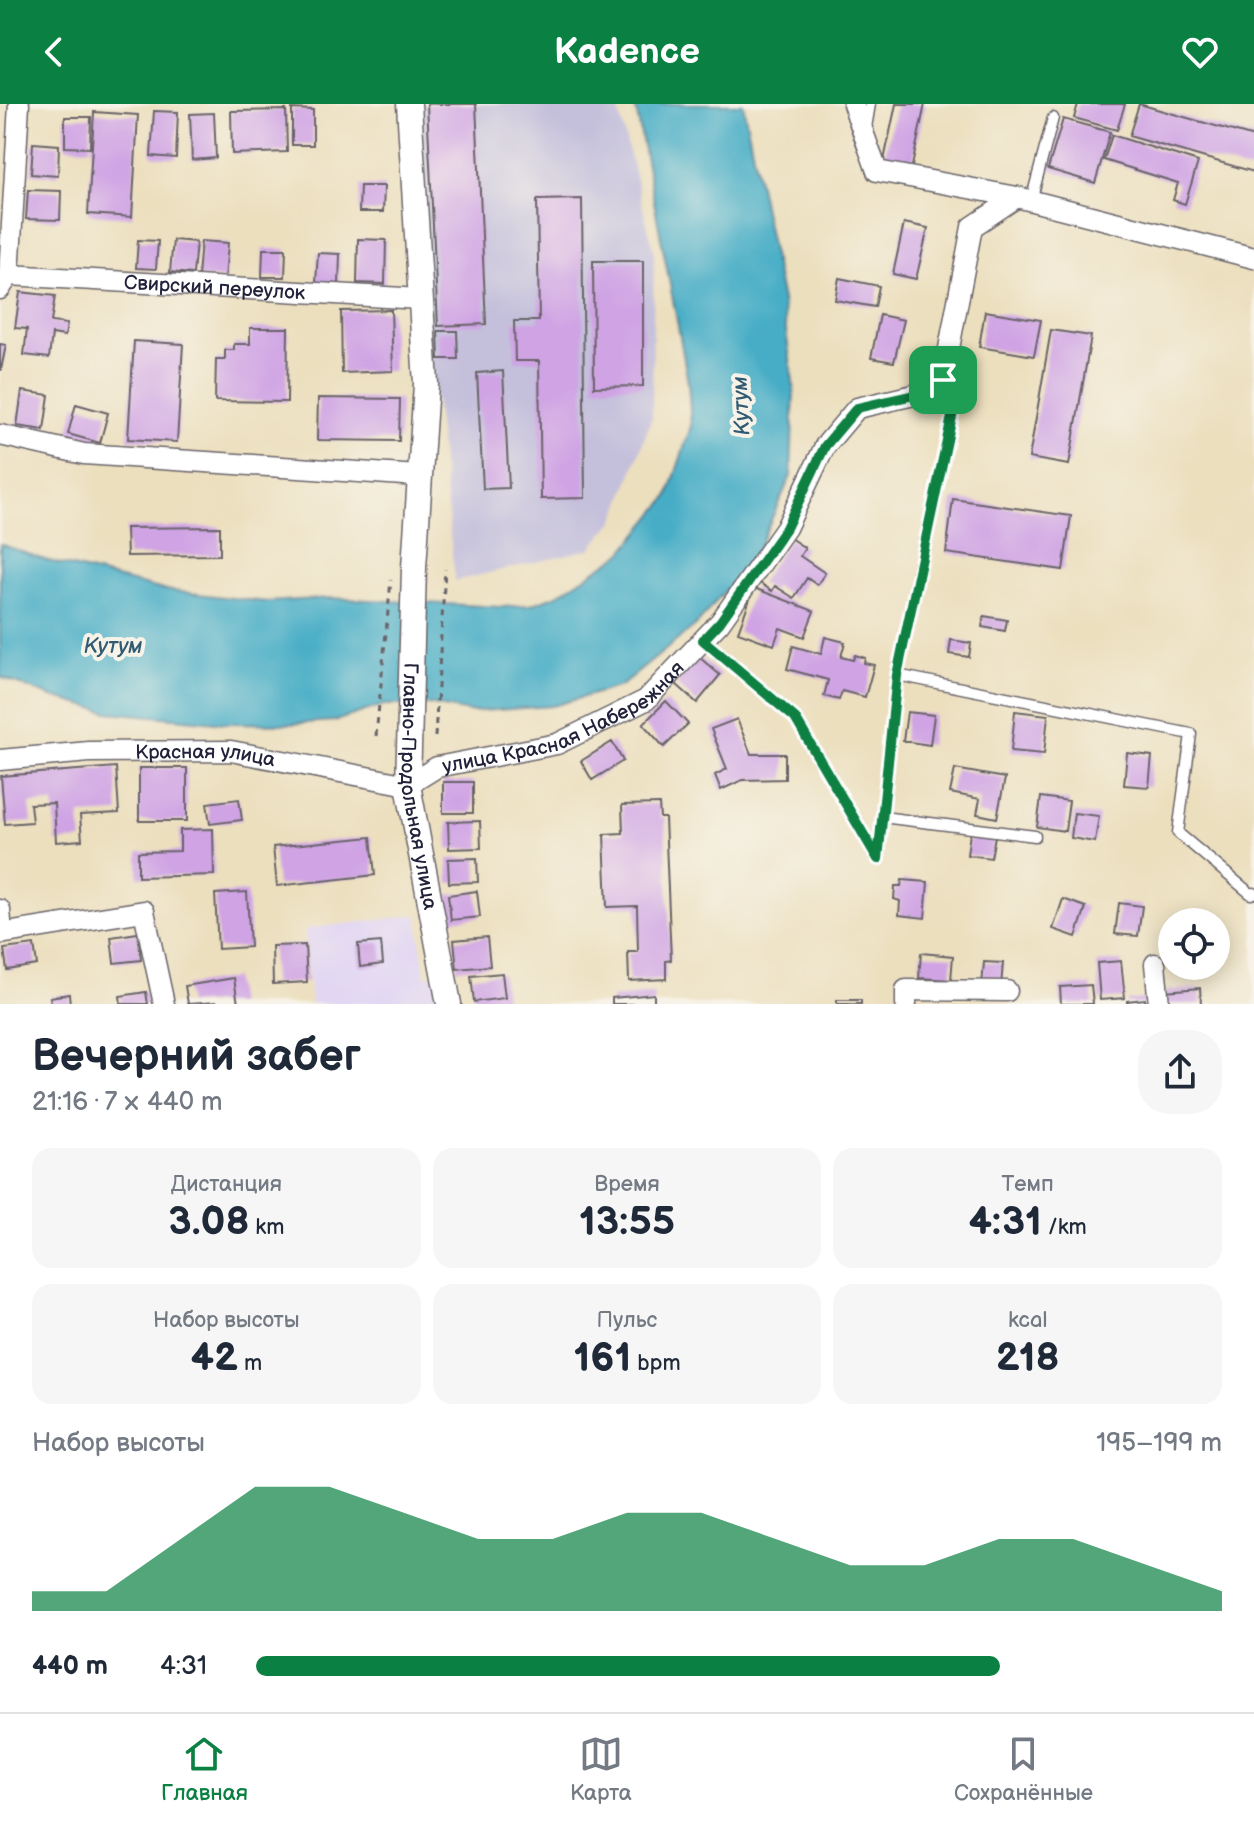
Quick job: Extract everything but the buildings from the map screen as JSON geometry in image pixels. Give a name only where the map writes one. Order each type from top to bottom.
[{"type":"street","points":[[4,282],[19,104]]},
{"type":"street","points":[[0,435],[84,454],[419,476],[426,384],[409,104]]},
{"type":"street","points":[[853,104],[877,171],[1024,199],[1254,258]]},
{"type":"street","points":[[943,380],[972,227],[1024,199]]},
{"type":"street","name":"Свирский переулок","points":[[4,282],[420,299]]},
{"type":"street","name":"улица Красная Набережная","points":[[408,785],[437,767],[557,744],[646,700],[720,622],[786,528],[825,446],[857,408],[914,395],[943,380]]},
{"type":"street","name":"Главно-Продольная улица","points":[[419,476],[408,785],[449,1004]]},
{"type":"street","name":"Красная улица","points":[[0,760],[89,752],[231,751],[408,785]]},
{"type":"street","points":[[0,910],[1,933],[144,911],[164,1004]]},
{"type":"street","points":[[1155,964],[1159,1004]]},
{"type":"street","points":[[906,1004],[906,990],[1007,991]]},
{"type":"lane","points":[[865,134],[870,104]]},
{"type":"lane","points":[[1024,199],[1053,118]]},
{"type":"lane","points":[[703,640],[795,718],[878,859],[897,675],[953,412],[943,380]]},
{"type":"lane","points":[[897,675],[1191,734],[1178,833],[1251,894],[1254,893]]},
{"type":"lane","points":[[882,817],[1035,836]]},
{"type":"path","points":[[435,737],[445,569]]},
{"type":"path","points":[[376,736],[390,595]]},
{"type":"shaded area","points":[[422,104],[617,104],[654,251],[652,417],[615,520],[590,549],[455,581],[429,341]]},
{"type":"shaded area","points":[[417,915],[425,976],[438,975],[442,1004],[311,1004],[305,929]]},
{"type":"water","name":"Кутум","points":[[635,104],[743,104],[782,301],[794,389],[791,476],[755,555],[697,624],[621,686],[553,706],[469,712],[433,705],[384,705],[335,721],[227,723],[108,712],[52,697],[0,677],[0,544],[45,560],[164,590],[267,602],[331,598],[502,607],[530,605],[557,595],[622,553],[668,497],[691,426],[688,382]]},
{"type":"route","points":[[943,380],[953,412],[897,675],[878,859],[795,718],[703,640],[720,622],[786,528],[825,446],[857,408],[914,395],[943,380]]}]
